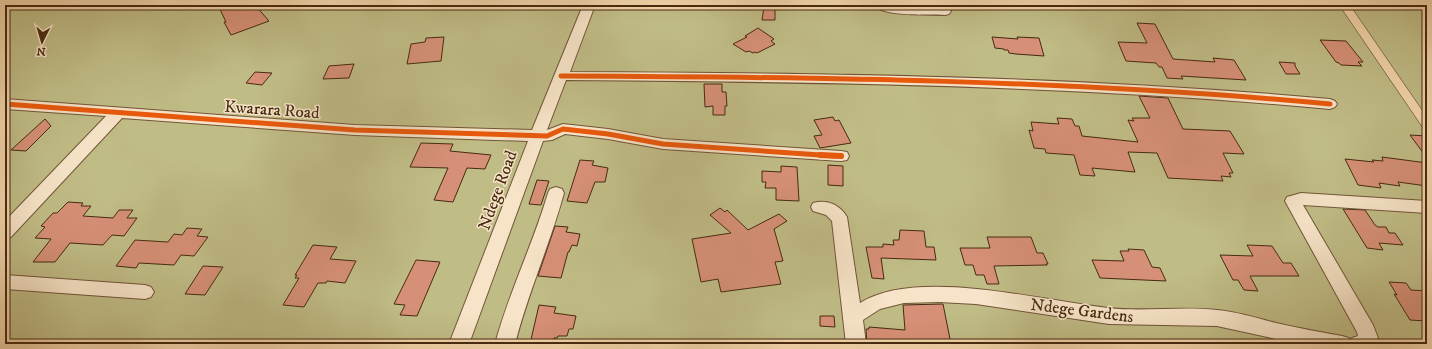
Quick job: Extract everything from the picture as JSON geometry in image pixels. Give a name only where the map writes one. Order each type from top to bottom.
[{"type":"street","name":"Ndege Road","points":[[459,344],[538,134],[589,5]]},
{"type":"street","points":[[880,5],[891,9],[945,11]]},
{"type":"street","points":[[561,76],[801,77],[1048,85],[1200,93],[1330,104]]},
{"type":"street","name":"Kwarara Road","points":[[5,104],[355,130],[538,134],[547,136],[563,129],[608,134],[663,144],[841,156]]},
{"type":"street","points":[[5,232],[119,112]]},
{"type":"street","points":[[505,344],[518,298],[550,218],[556,193]]},
{"type":"street","points":[[1359,344],[1367,343],[1368,338],[1366,331],[1294,206],[1293,201],[1301,198],[1427,207]]},
{"type":"street","points":[[819,207],[832,209],[837,212],[840,221],[856,344]]},
{"type":"street","points":[[5,282],[145,292]]},
{"type":"street","name":"Ndege Gardens","points":[[853,317],[866,307],[882,300],[933,294],[970,296],[1110,316],[1209,317],[1237,321],[1312,339],[1342,344]]},
{"type":"shaded area","points":[[5,5],[1339,5],[1427,134],[1427,344],[5,344]]},
{"type":"shaded area","points":[[1350,5],[1427,5],[1427,117]]},
{"type":"building","points":[[218,5],[255,5],[269,21],[231,35],[224,22],[226,22]]},
{"type":"building","points":[[764,7],[775,8],[775,20],[762,20]]},
{"type":"building","points":[[1137,23],[1155,24],[1173,59],[1215,62],[1213,58],[1234,60],[1246,80],[1181,76],[1183,79],[1167,78],[1162,67],[1159,67],[1156,63],[1126,61],[1118,42],[1147,43]]},
{"type":"building","points":[[758,28],[774,39],[771,41],[775,44],[757,53],[753,53],[749,51],[746,52],[733,44],[747,37],[745,36]]},
{"type":"building","points":[[444,37],[441,61],[407,64],[411,44],[425,42],[426,38]]},
{"type":"building","points":[[992,37],[1018,39],[1017,37],[1039,38],[1044,56],[1009,53],[1008,50],[995,48]]},
{"type":"building","points":[[1320,40],[1346,41],[1363,62],[1358,62],[1362,66],[1341,65],[1336,62]]},
{"type":"building","points":[[1279,62],[1295,63],[1295,66],[1300,74],[1286,74]]},
{"type":"building","points":[[354,64],[349,78],[323,79],[329,66]]},
{"type":"building","points":[[255,72],[272,73],[262,85],[246,83]]},
{"type":"building","points":[[704,84],[722,84],[722,92],[726,92],[727,106],[725,106],[725,115],[713,115],[713,106],[705,107]]},
{"type":"building","points":[[1139,96],[1168,98],[1183,129],[1230,131],[1244,154],[1223,153],[1233,173],[1229,173],[1231,177],[1221,176],[1223,181],[1168,178],[1157,153],[1128,152],[1135,172],[1092,168],[1095,176],[1080,175],[1074,155],[1046,153],[1045,149],[1034,148],[1029,130],[1033,131],[1031,122],[1059,124],[1057,118],[1072,119],[1075,126],[1079,126],[1082,136],[1138,142],[1128,120],[1134,121],[1132,118],[1150,118]]},
{"type":"building","points":[[833,117],[835,121],[839,120],[851,143],[820,148],[814,136],[822,135],[814,120]]},
{"type":"building","points":[[45,119],[51,126],[26,151],[11,150]]},
{"type":"building","points":[[1410,135],[1427,136],[1427,158]]},
{"type":"building","points":[[421,143],[453,144],[450,151],[491,155],[485,169],[467,168],[453,202],[434,200],[448,168],[410,167]]},
{"type":"building","points":[[1382,157],[1427,163],[1427,186],[1398,182],[1400,186],[1379,183],[1381,188],[1358,185],[1345,159],[1374,162],[1372,160],[1383,161]]},
{"type":"building","points":[[580,160],[594,161],[592,165],[608,168],[605,182],[595,182],[587,203],[567,201]]},
{"type":"building","points":[[828,165],[843,166],[843,186],[828,185]]},
{"type":"building","points":[[781,166],[797,167],[799,201],[776,200],[776,188],[765,188],[766,182],[762,182],[762,171],[781,172]]},
{"type":"building","points":[[537,180],[549,181],[541,205],[529,204]]},
{"type":"building","points":[[68,202],[83,203],[81,206],[91,206],[83,216],[113,218],[119,210],[133,210],[127,218],[137,218],[124,236],[112,235],[103,245],[70,243],[55,262],[33,262],[51,239],[35,238],[45,227],[41,226],[53,213],[57,213]]},
{"type":"building","points":[[720,208],[725,212],[727,210],[748,230],[779,214],[787,221],[774,229],[783,261],[775,262],[781,284],[721,292],[718,279],[701,282],[692,239],[731,233],[710,215]]},
{"type":"building","points":[[1343,209],[1365,210],[1375,225],[1378,227],[1386,227],[1389,233],[1395,233],[1403,245],[1379,243],[1383,250],[1367,248]]},
{"type":"building","points":[[555,226],[568,227],[566,232],[580,234],[577,246],[572,245],[568,252],[561,278],[538,276]]},
{"type":"building","points":[[187,228],[202,229],[197,236],[208,237],[194,256],[181,255],[174,265],[139,263],[136,268],[116,266],[135,240],[168,242],[174,234],[182,235]]},
{"type":"building","points":[[900,230],[924,231],[926,247],[934,247],[936,260],[881,258],[884,279],[872,278],[866,247],[883,247],[883,244],[894,245],[893,240],[899,240]]},
{"type":"building","points":[[987,237],[1031,237],[1037,253],[1043,253],[1048,264],[994,266],[999,284],[987,284],[984,275],[976,275],[973,265],[965,265],[960,248],[990,248]]},
{"type":"building","points":[[313,245],[337,247],[330,259],[356,261],[345,283],[327,281],[326,283],[318,283],[304,307],[283,305],[299,278],[295,278],[297,275],[295,275]]},
{"type":"building","points":[[1247,245],[1272,246],[1283,263],[1291,263],[1299,276],[1250,276],[1258,291],[1244,290],[1238,280],[1233,280],[1220,255],[1253,256]]},
{"type":"building","points":[[1128,249],[1144,250],[1152,267],[1160,268],[1166,281],[1100,278],[1092,260],[1124,261],[1120,251],[1129,251]]},
{"type":"building","points":[[416,260],[440,262],[417,316],[400,315],[405,305],[394,304]]},
{"type":"building","points":[[203,266],[223,267],[205,295],[185,294]]},
{"type":"building","points":[[1389,282],[1406,283],[1411,290],[1427,291],[1427,321],[1410,320],[1394,294],[1397,295]]},
{"type":"building","points":[[943,304],[951,344],[867,344],[866,329],[869,329],[869,327],[905,330],[903,305]]},
{"type":"building","points":[[539,305],[556,307],[554,313],[576,316],[573,329],[569,329],[567,336],[558,336],[557,338],[554,338],[552,344],[530,344]]},
{"type":"building","points":[[820,316],[834,316],[835,327],[820,326]]},
{"type":"cycle path","points":[[561,76],[800,78],[959,82],[1119,88],[1248,96],[1330,104]]},
{"type":"cycle path","points":[[5,104],[355,130],[547,136],[563,129],[608,134],[663,144],[841,156]]}]
